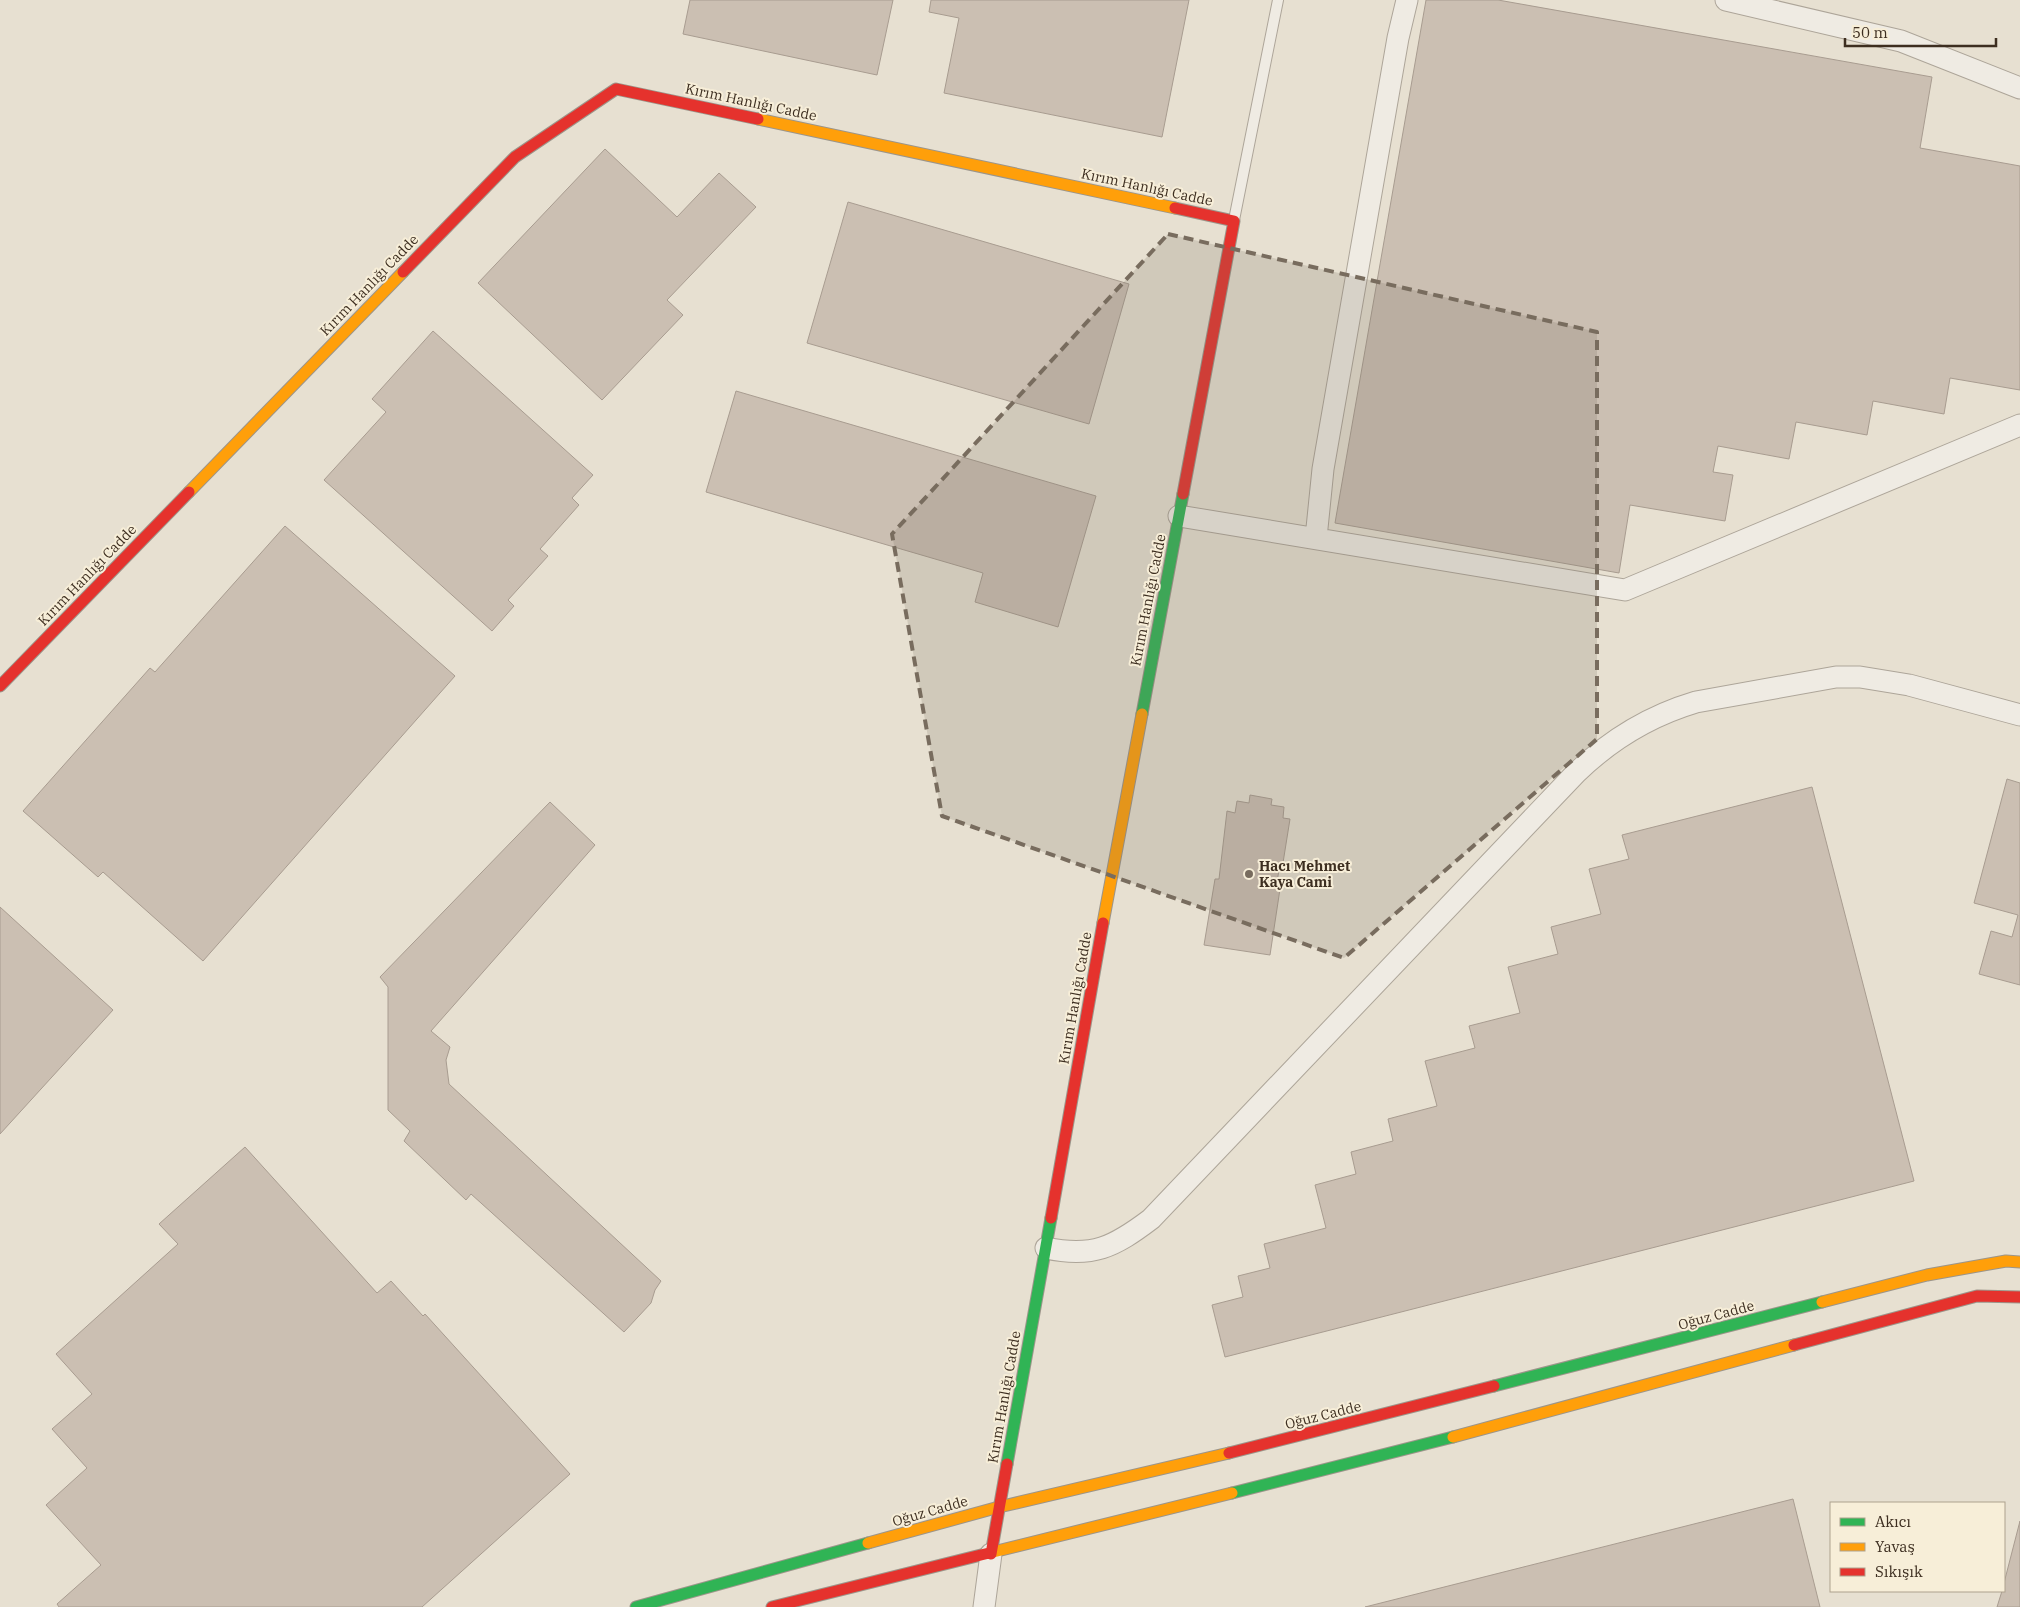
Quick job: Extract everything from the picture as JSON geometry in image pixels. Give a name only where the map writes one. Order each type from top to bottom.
[{"type":"street","points":[[1316,538],[1325,459],[1398,38],[1408,0]]},
{"type":"street","points":[[1726,0],[1901,41],[2020,88]]},
{"type":"street","name":"Kırım Hanlığı Cadde","points":[[0,686],[514,157],[616,89],[1234,221],[991,1554]]},
{"type":"street","points":[[1179,516],[1625,590],[2020,425]]},
{"type":"street","points":[[1046,1248],[1073,1252],[1100,1249],[1111,1245],[1151,1219],[1576,773],[1595,754],[1640,724],[1676,708],[1696,702],[1836,677],[1860,677],[1909,685],[2020,715]]},
{"type":"street","name":"Oğuz Cadde","points":[[636,1607],[999,1507],[1278,1442],[1927,1275],[2006,1261],[2020,1262]]},
{"type":"street","points":[[772,1607],[1388,1454],[1977,1296],[2020,1297]]},
{"type":"street","points":[[984,1607],[991,1554]]},
{"type":"lane","points":[[1234,221],[1278,0]]},
{"type":"highlighted area","points":[[1168,234],[1597,332],[1597,739],[1344,958],[942,816],[892,534]]},
{"type":"building","points":[[690,0],[893,0],[877,75],[683,34]]},
{"type":"building","points":[[931,0],[1189,0],[1162,137],[944,93],[959,18],[929,12]]},
{"type":"building","points":[[1426,0],[1498,0],[1932,77],[1920,148],[2020,166],[2020,390],[1950,378],[1944,414],[1873,401],[1867,435],[1796,422],[1789,459],[1718,446],[1713,472],[1733,475],[1725,521],[1630,505],[1619,573],[1335,523]]},
{"type":"building","points":[[605,149],[677,217],[719,173],[756,207],[667,300],[683,315],[602,400],[478,283]]},
{"type":"building","points":[[848,202],[1129,284],[1089,424],[807,343]]},
{"type":"building","points":[[433,331],[593,475],[572,498],[579,505],[540,549],[548,556],[508,600],[514,606],[492,631],[324,480],[386,412],[372,399]]},
{"type":"building","points":[[736,391],[1096,496],[1058,627],[975,602],[983,573],[706,492]]},
{"type":"building","points":[[285,526],[455,676],[203,961],[103,872],[98,877],[23,811],[150,668],[155,672]]},
{"type":"building","points":[[2007,779],[2020,783],[2020,985],[1979,974],[1991,931],[2012,937],[2018,915],[1974,903]]},
{"type":"building","points":[[1812,787],[1914,1181],[1225,1357],[1212,1305],[1243,1297],[1238,1276],[1270,1268],[1264,1244],[1326,1228],[1315,1185],[1356,1174],[1351,1152],[1393,1141],[1388,1119],[1437,1106],[1425,1061],[1475,1048],[1469,1026],[1520,1013],[1508,967],[1558,954],[1551,927],[1601,914],[1589,869],[1629,859],[1622,835]]},
{"type":"building","name":"Hacı Mehmet Kaya Cami","points":[[1250,795],[1272,799],[1271,805],[1284,807],[1283,818],[1290,819],[1282,869],[1279,870],[1276,888],[1280,889],[1270,955],[1204,945],[1215,879],[1219,879],[1227,811],[1235,813],[1237,801],[1249,803]]},
{"type":"building","points":[[550,802],[595,845],[431,1031],[450,1047],[446,1060],[449,1084],[661,1281],[655,1290],[651,1303],[624,1332],[471,1194],[466,1200],[404,1141],[410,1131],[388,1110],[388,987],[380,977]]},
{"type":"building","points":[[0,907],[113,1010],[0,1134]]},
{"type":"building","points":[[245,1147],[377,1293],[391,1281],[423,1316],[425,1314],[570,1474],[422,1607],[59,1607],[57,1604],[101,1565],[46,1505],[87,1468],[52,1429],[92,1394],[56,1354],[178,1244],[159,1224]]},
{"type":"building","points":[[1793,1499],[1820,1607],[1365,1607]]},
{"type":"building","points":[[2020,1521],[2020,1607],[1997,1607],[2002,1592],[2005,1592],[2005,1579]]},
{"type":"traffic: fast","points":[[1142,714],[1183,494]]},
{"type":"traffic: fast","points":[[1007,1464],[1051,1218]]},
{"type":"traffic: fast","points":[[1494,1386],[1822,1302]]},
{"type":"traffic: fast","points":[[1232,1493],[1453,1437]]},
{"type":"traffic: fast","points":[[636,1607],[868,1543]]},
{"type":"traffic: slow","points":[[758,119],[1175,208]]},
{"type":"traffic: slow","points":[[189,492],[403,272]]},
{"type":"traffic: slow","points":[[1103,923],[1142,714]]},
{"type":"traffic: slow","points":[[1822,1302],[1927,1275],[2006,1261],[2020,1262]]},
{"type":"traffic: slow","points":[[1453,1437],[1794,1345]]},
{"type":"traffic: slow","points":[[868,1543],[999,1507],[1229,1453]]},
{"type":"traffic: slow","points":[[989,1553],[1232,1493]]},
{"type":"traffic: jam","points":[[403,272],[515,157],[616,89],[758,119]]},
{"type":"traffic: jam","points":[[1175,208],[1234,221],[1183,494]]},
{"type":"traffic: jam","points":[[0,686],[189,492]]},
{"type":"traffic: jam","points":[[1051,1218],[1103,923]]},
{"type":"traffic: jam","points":[[1794,1345],[1977,1296],[2020,1297]]},
{"type":"traffic: jam","points":[[1229,1453],[1494,1386]]},
{"type":"traffic: jam","points":[[991,1554],[1007,1464]]},
{"type":"traffic: jam","points":[[772,1607],[989,1553]]},
{"type":"place","name":"Hacı Mehmet Kaya Cami","points":[[1249,874]]}]
